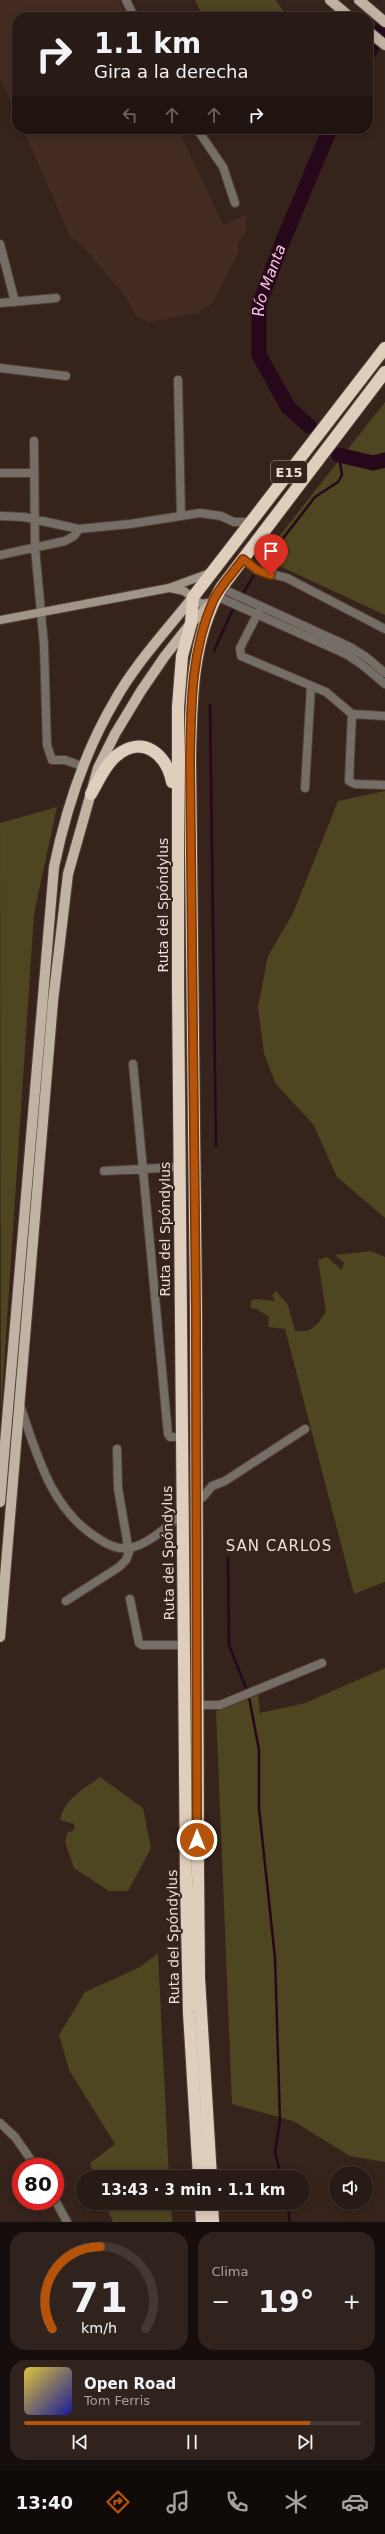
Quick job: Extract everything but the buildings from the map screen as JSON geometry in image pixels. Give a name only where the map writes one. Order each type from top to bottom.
[{"type":"highway","name":"E15","points":[[193,597],[385,348]]},
{"type":"highway","name":"Ruta del Spóndylus","points":[[211,2170],[200,1978],[196,1705],[190,744],[194,671],[217,595],[385,372]]},
{"type":"highway","name":"Ruta del Spóndylus","points":[[193,597],[192,623],[182,656],[180,681],[178,816],[179,1167],[189,2013],[199,2170]]},
{"type":"highway","points":[[91,794],[117,755],[131,748],[151,749],[162,756],[170,768],[178,816]]},
{"type":"highway","points":[[201,2210],[202,2222]]},
{"type":"highway","points":[[212,2210],[213,2222]]},
{"type":"main road","points":[[330,0],[344,12]]},
{"type":"main road","points":[[359,0],[373,12]]},
{"type":"main road","points":[[373,12],[385,22]]},
{"type":"main road","points":[[373,35],[385,45]]},
{"type":"main road","points":[[0,1637],[34,1216],[62,904],[73,850],[98,768],[128,712],[165,656],[217,595]]},
{"type":"main road","points":[[0,1502],[54,867],[62,830],[82,766],[114,701],[140,664],[193,597]]},
{"type":"street","points":[[126,0],[132,12]]},
{"type":"street","points":[[201,134],[224,167],[235,203]]},
{"type":"street","points":[[0,244],[15,302]]},
{"type":"street","points":[[0,303],[56,298]]},
{"type":"street","points":[[0,368],[66,376]]},
{"type":"street","points":[[178,380],[181,516]]},
{"type":"street","points":[[34,440],[35,548],[40,591],[39,613],[44,645],[48,751],[52,760],[65,760],[82,766]]},
{"type":"street","points":[[0,473],[34,473]]},
{"type":"street","points":[[0,516],[24,517],[34,521],[79,529],[200,513],[222,516],[234,522],[250,522]]},
{"type":"street","points":[[0,555],[70,539],[79,529]]},
{"type":"street","points":[[243,559],[257,570],[287,578],[385,629]]},
{"type":"street","points":[[0,620],[169,588],[211,573]]},
{"type":"street","points":[[169,588],[184,591],[201,604],[217,595],[239,596],[261,607],[296,629]]},
{"type":"street","points":[[217,595],[257,616],[296,629],[332,644],[364,660],[385,673]]},
{"type":"street","points":[[261,607],[240,648],[241,656],[334,696],[352,714],[385,716]]},
{"type":"street","points":[[364,660],[385,684]]},
{"type":"street","points":[[305,788],[311,686]]},
{"type":"street","points":[[352,714],[349,781],[355,784],[385,785]]},
{"type":"street","points":[[132,1064],[168,1434],[170,1437],[182,1437]]},
{"type":"street","points":[[104,1171],[179,1167]]},
{"type":"street","points":[[20,1404],[48,1483],[66,1510],[100,1540],[113,1547],[129,1548],[141,1545],[184,1513]]},
{"type":"street","points":[[195,1501],[203,1497],[212,1486],[225,1481],[305,1429]]},
{"type":"street","points":[[66,1602],[119,1567],[126,1560],[129,1548],[118,1488],[117,1449]]},
{"type":"street","points":[[130,1599],[139,1643],[142,1645],[184,1645]]},
{"type":"street","points":[[196,1705],[220,1705],[322,1662]]},
{"type":"street","points":[[0,2123],[15,2137],[30,2158]]},
{"type":"street","points":[[60,2210],[67,2222]]},
{"type":"shaded area","points":[[0,0],[119,0],[125,12],[12,12],[12,105],[0,78]]},
{"type":"shaded area","points":[[195,0],[276,0],[284,12],[201,12]]},
{"type":"shaded area","points":[[25,134],[180,134],[223,225],[246,215],[246,233],[237,244],[239,252],[212,303],[198,313],[149,322],[136,316],[126,297],[80,243],[71,238]]},
{"type":"shaded area","points":[[385,402],[385,615],[262,558]]},
{"type":"shaded area","points":[[385,791],[385,1218],[337,1177],[313,1124],[276,1084],[264,1054],[258,1007],[268,956],[293,913],[338,801]]},
{"type":"shaded area","points":[[57,807],[34,914],[1,1410],[0,823]]},
{"type":"shaded area","points":[[371,1251],[385,1257],[385,1582],[354,1594],[285,1329],[268,1327],[269,1317],[257,1309],[250,1308],[252,1300],[275,1301],[272,1295],[276,1291],[288,1305],[295,1331],[306,1331],[314,1327],[326,1312],[318,1260],[327,1257],[342,1270],[344,1263],[335,1255]]},
{"type":"shaded area","points":[[385,1668],[385,2162],[350,2156],[293,2121],[232,2104],[216,1711],[258,1695],[260,1713],[305,1703]]},
{"type":"shaded area","points":[[100,1777],[143,1808],[151,1848],[128,1891],[109,1891],[74,1868],[65,1842],[67,1833],[74,1830],[74,1824],[60,1820],[62,1813],[70,1800],[81,1790]]},
{"type":"shaded area","points":[[158,1953],[169,2170],[92,2170],[90,2163],[115,2144],[69,2070],[59,2035],[85,1992],[140,1967]]},
{"type":"shaded area","points":[[108,2210],[171,2210],[172,2222],[113,2222]]},
{"type":"waterway","name":"Río Manta","points":[[373,45],[385,23]]},
{"type":"waterway","name":"Río Manta","points":[[309,426],[288,407],[259,355],[259,305],[282,243],[328,134]]},
{"type":"waterway","points":[[264,563],[315,497],[338,482],[342,475],[339,455]]},
{"type":"waterway","name":"Río Manta","points":[[339,455],[373,463],[385,460]]},
{"type":"waterway","points":[[214,651],[231,613],[254,575]]},
{"type":"waterway","points":[[210,705],[216,1146]]},
{"type":"waterway","points":[[228,1558],[229,1645],[246,1688]]},
{"type":"waterway","points":[[249,1697],[259,1750],[259,1808],[275,1958],[280,2120],[275,2152],[279,2170]]},
{"type":"waterway","points":[[288,2210],[290,2222]]},
{"type":"district","name":"SAN CARLOS","points":[[279,1546]]},
{"type":"route","points":[[197,1840],[195,1501],[196,1312],[192,1062],[192,825],[190,760],[194,671],[197,654],[213,602],[221,588],[243,559],[257,570],[271,575]]}]
